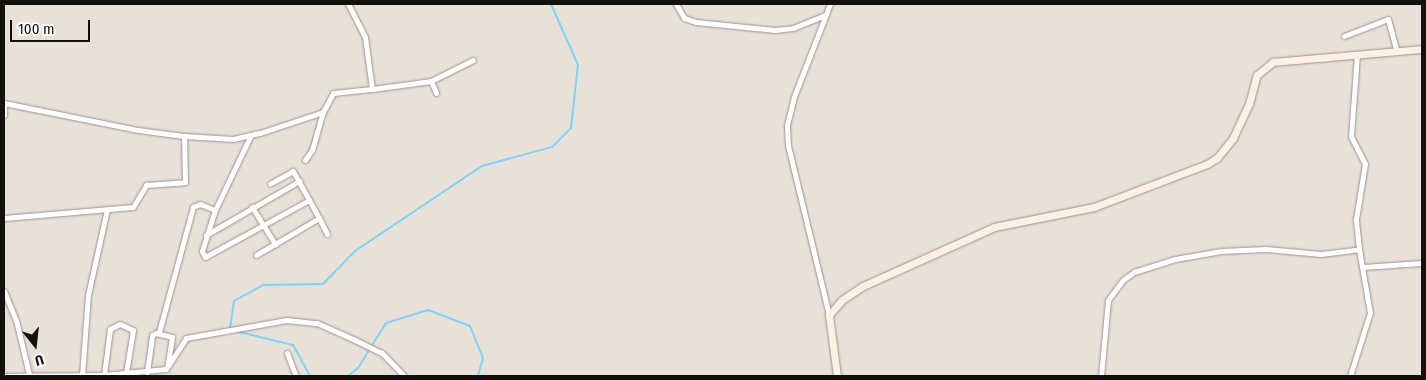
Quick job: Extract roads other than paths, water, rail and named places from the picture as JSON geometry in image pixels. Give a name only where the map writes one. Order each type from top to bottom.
[{"type":"street","points":[[348,4],[366,38],[372,90]]},
{"type":"street","points":[[676,4],[684,18],[696,22],[775,30],[793,28],[826,15]]},
{"type":"street","points":[[830,4],[795,94],[787,125],[788,144],[829,315],[837,376]]},
{"type":"street","points":[[1344,36],[1386,18],[1391,23],[1397,52]]},
{"type":"street","points":[[829,315],[842,300],[864,286],[972,235],[1010,223],[1094,207],[1207,164],[1217,158],[1233,138],[1261,68],[1279,60],[1422,49]]},
{"type":"street","points":[[1350,376],[1370,312],[1359,249],[1356,218],[1365,164],[1351,136],[1352,98],[1357,55]]},
{"type":"street","points":[[305,160],[312,150],[323,112],[332,93],[372,90],[431,80],[473,60]]},
{"type":"street","points":[[431,80],[436,93]]},
{"type":"street","points":[[4,115],[4,103],[138,130],[184,136],[234,139],[323,112]]},
{"type":"street","points":[[251,135],[215,210],[202,251],[205,257],[309,200]]},
{"type":"street","points":[[4,218],[135,206],[146,185],[185,182],[184,136]]},
{"type":"street","points":[[270,184],[293,171],[327,234]]},
{"type":"street","points":[[206,235],[299,180]]},
{"type":"street","points":[[159,332],[193,208],[200,204],[215,210]]},
{"type":"street","points":[[252,207],[275,244]]},
{"type":"street","points":[[82,375],[88,295],[107,210]]},
{"type":"street","points":[[256,255],[319,218]]},
{"type":"street","points":[[1101,376],[1108,300],[1122,280],[1134,272],[1176,259],[1221,251],[1266,249],[1321,254],[1359,249]]},
{"type":"street","points":[[1362,267],[1422,263]]},
{"type":"street","points":[[4,290],[6,304],[16,320],[29,374]]},
{"type":"street","points":[[4,376],[29,374],[104,375],[166,369],[186,338],[286,320],[317,323],[382,352],[404,376]]},
{"type":"street","points":[[104,375],[110,329],[120,324],[133,330],[126,373]]},
{"type":"street","points":[[147,372],[152,336],[156,333],[173,338],[166,369]]},
{"type":"street","points":[[287,353],[296,376]]},
{"type":"waterway","points":[[230,329],[234,301],[263,285],[323,284],[355,251],[482,166],[552,147],[571,128],[578,65],[551,4]]},
{"type":"waterway","points":[[348,376],[358,368],[386,323],[428,310],[470,326],[483,358],[478,376]]},
{"type":"waterway","points":[[235,331],[293,345],[310,376]]}]
